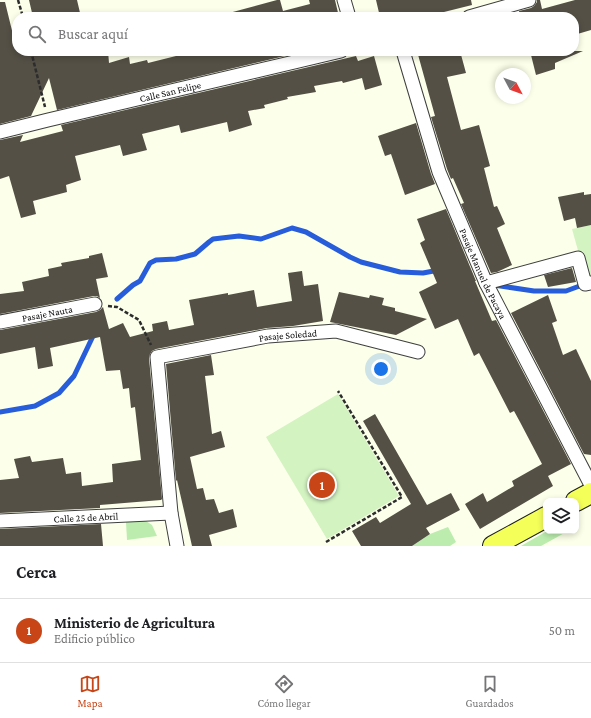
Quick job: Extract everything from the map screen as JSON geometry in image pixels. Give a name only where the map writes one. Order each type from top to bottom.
[{"type":"main road","points":[[579,499],[591,493]]},
{"type":"main road","points":[[494,546],[543,519]]},
{"type":"street","points":[[344,0],[348,12]]},
{"type":"street","points":[[487,12],[529,0]]},
{"type":"street","name":"Calle San Felipe","points":[[0,132],[320,56]]},
{"type":"street","name":"Pasaje Manuel de Pacaya","points":[[404,56],[439,172],[486,283],[591,485]]},
{"type":"street","points":[[486,283],[578,258],[586,284],[591,283]]},
{"type":"street","name":"Pasaje Nauta","points":[[0,322],[95,304]]},
{"type":"street","name":"Pasaje Soledad","points":[[156,357],[268,336],[336,331],[418,352]]},
{"type":"street","points":[[156,357],[171,513],[178,546]]},
{"type":"street","name":"Calle 25 de Abril","points":[[0,521],[171,513]]},
{"type":"path","points":[[18,0],[22,12]]},
{"type":"path","points":[[32,56],[48,120]]},
{"type":"path","points":[[95,304],[117,307],[139,320],[156,357]]},
{"type":"path","points":[[326,542],[402,497],[338,391]]},
{"type":"green space","points":[[591,225],[591,278],[586,279],[572,229]]},
{"type":"green space","points":[[338,394],[399,496],[327,539],[266,437]]},
{"type":"green space","points":[[146,521],[152,525],[157,536],[127,540],[126,522]]},
{"type":"green space","points":[[448,527],[456,542],[450,546],[412,546],[430,534]]},
{"type":"green space","points":[[543,533],[563,534],[541,546],[521,546]]},
{"type":"building","points":[[29,0],[77,0],[80,12],[32,12]]},
{"type":"building","points":[[277,0],[280,0],[283,11],[310,4],[309,0],[335,0],[338,12],[233,12]]},
{"type":"building","points":[[376,0],[471,0],[472,5],[444,12],[379,12]]},
{"type":"building","points":[[537,0],[540,0],[542,9],[575,0],[591,0],[591,30],[579,34],[579,12],[519,12],[531,8]]},
{"type":"building","points":[[0,2],[5,2],[12,31],[12,56],[108,56],[109,63],[129,57],[130,64],[147,60],[148,63],[176,56],[285,56],[57,110],[49,78],[31,116],[0,124]]},
{"type":"building","points":[[356,56],[358,61],[374,56],[382,85],[365,90],[362,78],[343,83],[342,81],[314,86],[316,92],[287,97],[288,99],[264,105],[265,108],[248,111],[252,125],[229,132],[227,122],[181,133],[179,125],[142,134],[147,150],[123,156],[120,145],[75,156],[81,180],[66,185],[67,192],[33,201],[36,214],[21,218],[9,176],[0,179],[0,140],[23,135],[20,142],[63,131],[61,125]]},
{"type":"building","points":[[418,56],[461,56],[466,73],[447,77],[461,130],[479,125],[490,166],[484,168],[494,207],[497,206],[505,224],[497,228],[512,265],[497,272],[491,273],[461,204],[464,203],[453,178],[451,179],[447,169],[431,117],[435,116]]},
{"type":"building","points":[[531,56],[571,56],[555,63],[555,69],[536,75]]},
{"type":"building","points":[[416,123],[435,184],[405,195],[391,154],[385,156],[378,136]]},
{"type":"building","points":[[584,192],[584,195],[591,194],[591,225],[577,228],[575,218],[564,221],[558,197]]},
{"type":"building","points":[[446,209],[492,321],[496,320],[571,464],[548,476],[553,486],[480,529],[465,504],[483,493],[487,502],[514,486],[512,481],[542,464],[514,411],[510,413],[479,353],[474,356],[458,319],[435,329],[419,292],[437,283],[420,243],[425,240],[417,219]]},
{"type":"building","points":[[102,253],[108,277],[96,279],[100,298],[94,296],[0,314],[0,294],[24,291],[22,282],[49,276],[48,269],[62,266],[61,263],[89,258],[89,256]]},
{"type":"building","points":[[572,268],[576,282],[548,287],[544,275]]},
{"type":"building","points":[[302,271],[304,286],[318,284],[323,321],[293,326],[267,328],[156,349],[150,354],[149,358],[161,500],[100,505],[100,508],[0,513],[0,480],[19,478],[14,459],[30,456],[32,462],[63,458],[66,474],[81,472],[82,486],[113,482],[112,464],[141,460],[135,407],[131,408],[129,388],[123,389],[120,370],[106,371],[100,337],[50,348],[53,366],[38,369],[35,347],[0,354],[0,330],[96,312],[103,307],[109,329],[123,323],[130,337],[153,331],[152,324],[167,321],[169,330],[194,325],[189,300],[254,290],[257,307],[292,301],[288,273]]},
{"type":"building","points":[[339,292],[369,298],[370,295],[384,298],[382,305],[395,308],[395,311],[427,319],[396,335],[330,322]]},
{"type":"building","points":[[548,295],[557,321],[552,323],[563,355],[576,349],[591,381],[591,455],[584,454],[511,313]]},
{"type":"building","points":[[211,355],[214,375],[205,376],[212,434],[221,431],[225,447],[190,457],[197,489],[203,488],[206,500],[214,499],[219,513],[233,509],[237,527],[209,535],[212,546],[192,546],[177,480],[176,481],[166,364]]},
{"type":"building","points":[[375,414],[427,505],[451,493],[460,510],[426,528],[430,534],[412,546],[361,546],[352,531],[376,517],[380,523],[411,504],[363,421]]},
{"type":"building","points":[[101,524],[103,546],[0,546],[0,529]]},
{"type":"waterway","points":[[117,299],[140,281],[150,263],[156,260],[176,259],[195,254],[213,239],[239,236],[261,239],[292,228],[306,232],[361,262],[400,272],[423,273],[439,270]]},
{"type":"waterway","points":[[494,285],[534,291],[566,291],[585,284]]},
{"type":"waterway","points":[[0,412],[35,406],[59,393],[74,376],[94,334]]},
{"type":"place","name":"Ministerio de Agricultura","points":[[322,485]]}]
